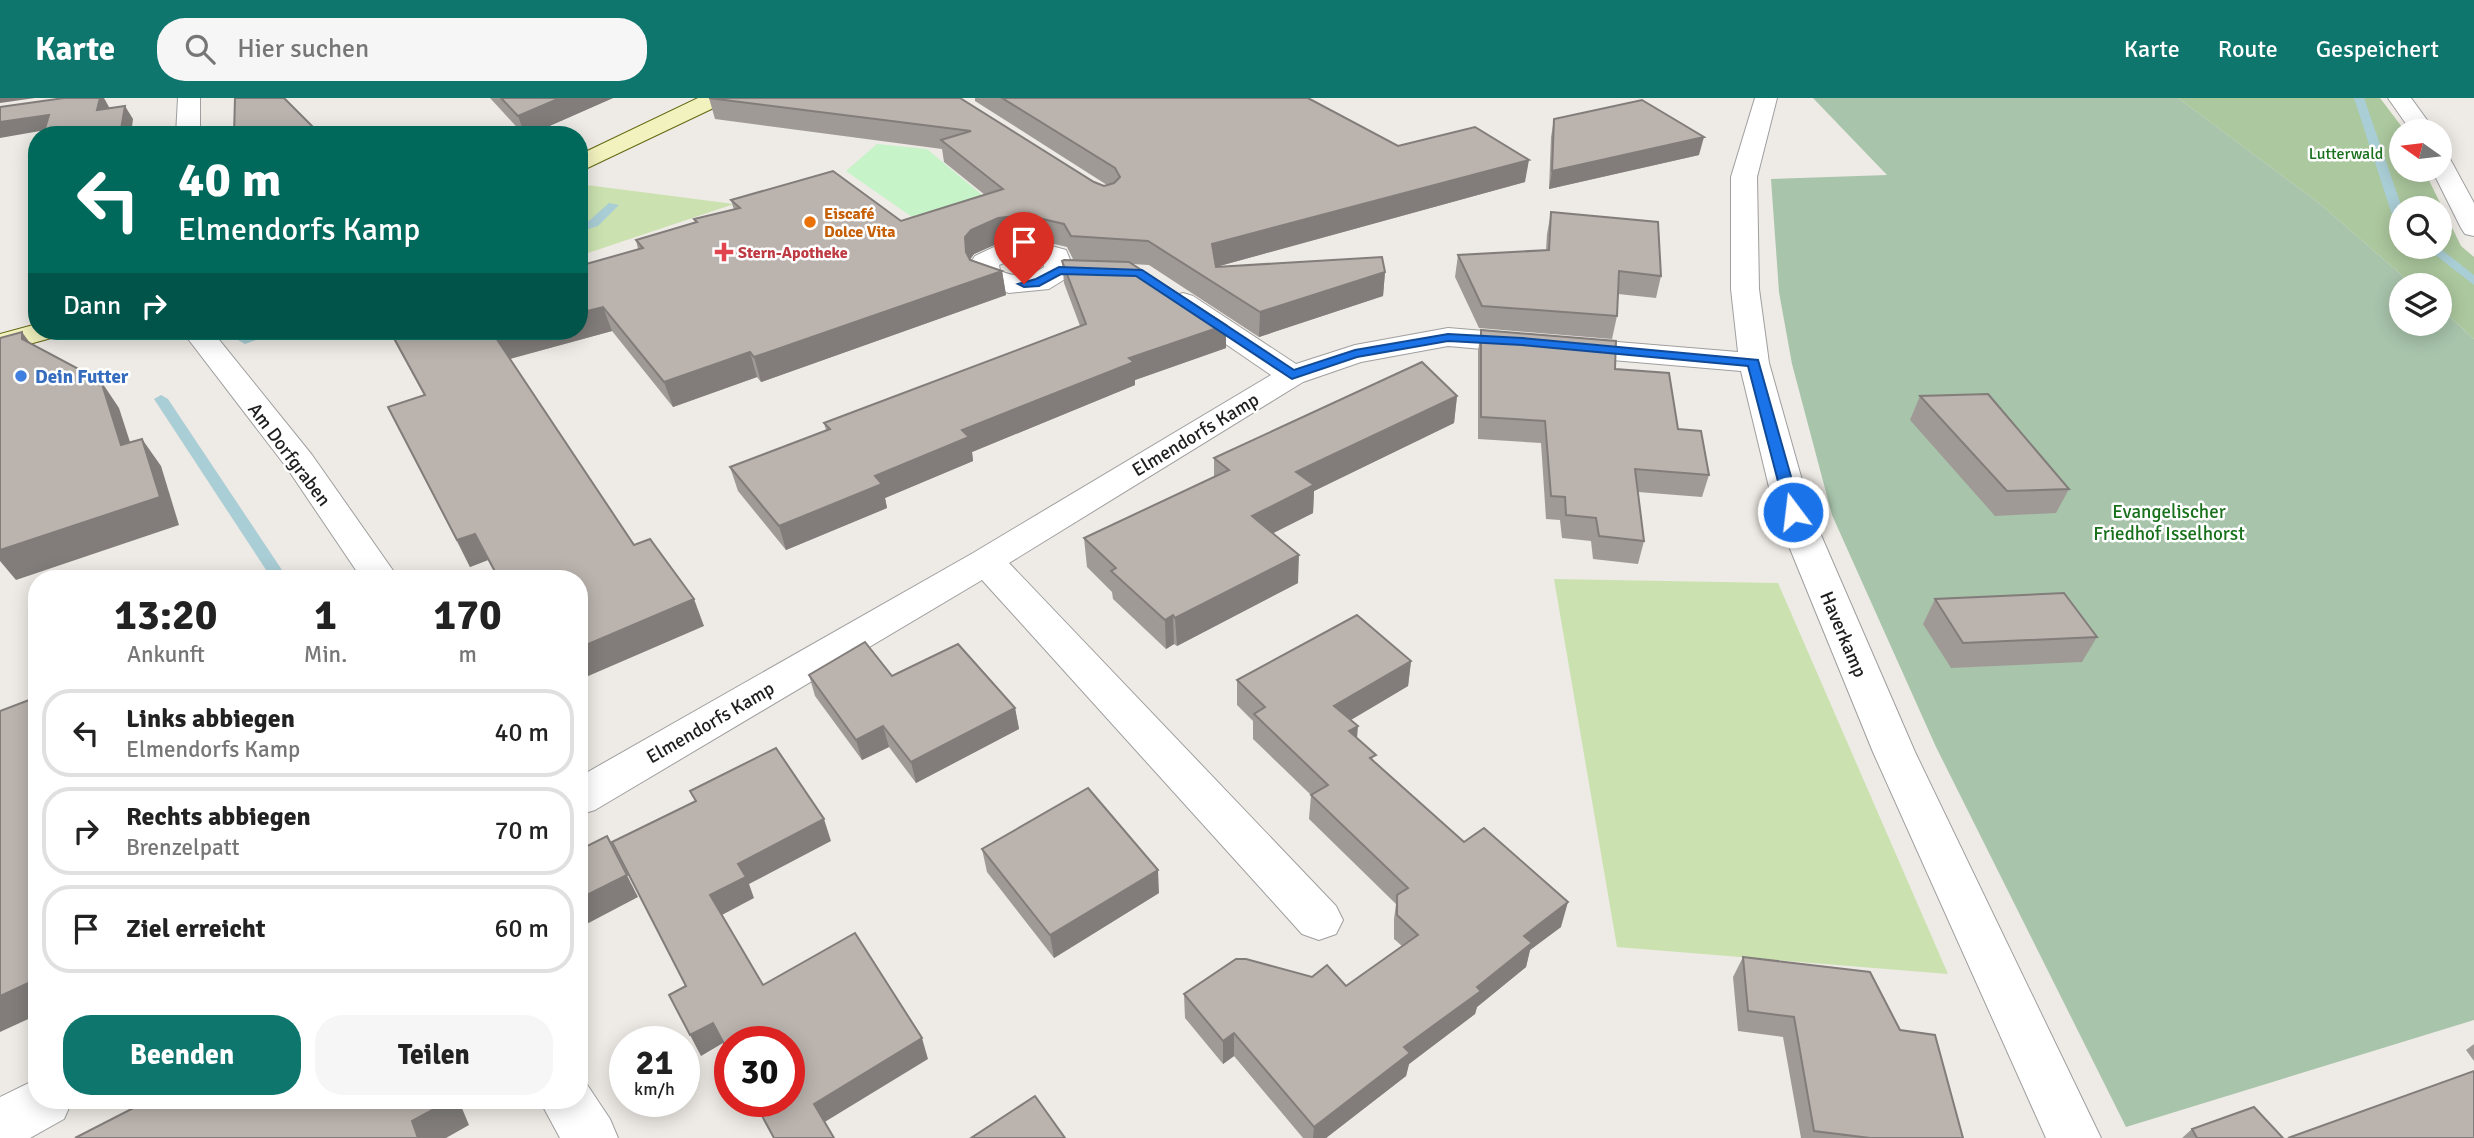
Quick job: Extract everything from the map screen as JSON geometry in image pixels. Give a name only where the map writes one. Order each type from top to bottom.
[{"type":"street","points":[[188,126],[189,98]]},
{"type":"street","points":[[588,161],[716,98]]},
{"type":"street","name":"Haverkamp","points":[[1766,98],[1744,177],[1745,289],[1754,363],[1793,512],[1894,752],[2074,1138]]},
{"type":"street","points":[[2399,98],[2414,119]]},
{"type":"street","points":[[2450,182],[2474,228]]},
{"type":"street","points":[[1059,270],[1149,280],[1292,375]]},
{"type":"street","points":[[0,343],[28,335]]},
{"type":"street","name":"Elmendorfs Kamp","points":[[588,793],[986,561],[1292,375],[1355,354],[1448,337],[1522,341],[1754,363]]},
{"type":"street","name":"Am Dorfgraben","points":[[204,340],[300,462],[375,570]]},
{"type":"street","points":[[986,561],[1319,920]]},
{"type":"street","points":[[0,1126],[31,1109]]},
{"type":"street","points":[[572,1109],[591,1138]]},
{"type":"green space","name":"Evangelischer Friedhof Isselhorst","points":[[1813,98],[2178,98],[2319,203],[2399,273],[2389,273],[2389,336],[2452,336],[2452,319],[2474,339],[2474,1020],[2126,1127],[1936,747],[1832,515],[1792,364],[1779,292],[1771,179],[1887,175]]},
{"type":"green space","name":"Lutterwald","points":[[2178,98],[2380,98],[2396,119],[2389,119],[2389,182],[2430,182],[2437,196],[2389,196],[2389,259],[2452,259],[2452,228],[2461,246],[2474,257],[2474,339],[2452,319],[2452,273],[2399,273],[2319,203]]},
{"type":"green space","points":[[877,144],[927,149],[1000,210],[935,233],[846,171]]},
{"type":"green space","points":[[588,185],[734,204],[588,253]]},
{"type":"green space","points":[[1554,579],[1778,583],[1948,974],[1617,947]]},
{"type":"building","points":[[64,98],[100,98],[97,110],[125,106],[122,126],[46,126],[49,115],[0,122],[0,107]]},
{"type":"building","points":[[235,98],[284,98],[312,126],[234,126]]},
{"type":"building","points":[[501,98],[560,98],[518,116]]},
{"type":"building","points":[[709,98],[960,98],[1104,186],[1114,183],[1120,177],[1115,168],[1002,98],[1308,98],[1398,146],[1475,127],[1529,160],[1212,244],[1216,267],[1382,257],[1385,272],[1260,312],[1148,241],[1071,236],[1064,224],[1025,215],[998,218],[971,230],[965,237],[966,252],[970,260],[1002,271],[754,357],[750,352],[664,382],[603,307],[588,311],[588,263],[643,248],[636,240],[697,222],[694,219],[740,208],[731,200],[833,171],[901,221],[1003,189],[941,140],[971,131]]},
{"type":"building","points":[[1642,100],[1704,137],[1552,171],[1554,119]]},
{"type":"building","points":[[1551,212],[1658,222],[1661,276],[1619,271],[1617,316],[1482,306],[1458,255],[1549,250]]},
{"type":"building","points":[[1062,261],[1129,262],[1226,325],[1129,358],[1134,362],[962,430],[969,437],[875,476],[882,484],[779,526],[730,467],[830,429],[824,423],[1086,324]]},
{"type":"building","points":[[1481,330],[1616,341],[1615,369],[1669,373],[1678,429],[1701,431],[1709,475],[1635,469],[1644,541],[1599,536],[1596,518],[1566,515],[1565,497],[1551,496],[1545,421],[1481,417]]},
{"type":"building","points":[[22,332],[22,339],[101,381],[121,445],[142,439],[160,497],[0,550],[0,338]]},
{"type":"building","points":[[395,340],[497,340],[634,545],[650,539],[694,599],[588,644],[588,570],[494,570],[475,534],[457,540],[388,407],[425,395]]},
{"type":"building","points":[[1422,362],[1457,396],[1296,472],[1314,485],[1252,516],[1299,555],[1175,618],[1173,615],[1165,620],[1111,571],[1116,568],[1084,538],[1229,470],[1214,458]]},
{"type":"building","points":[[1988,394],[2069,489],[2007,491],[1920,396]]},
{"type":"building","points":[[2064,593],[2097,637],[1963,643],[1935,599]]},
{"type":"building","points":[[1357,615],[1411,661],[1334,706],[1358,726],[1349,731],[1376,755],[1370,758],[1464,842],[1484,828],[1568,902],[1524,936],[1532,943],[1477,987],[1481,991],[1404,1047],[1410,1053],[1314,1127],[1234,1033],[1223,1041],[1184,994],[1236,959],[1246,959],[1312,977],[1327,965],[1346,986],[1418,935],[1397,915],[1397,895],[1408,888],[1311,795],[1328,785],[1254,714],[1265,707],[1237,680]]},
{"type":"building","points":[[865,642],[892,676],[958,644],[1015,708],[911,762],[883,726],[856,740],[809,675]]},
{"type":"building","points":[[28,700],[28,983],[0,996],[0,711]]},
{"type":"building","points":[[776,748],[824,819],[738,864],[746,877],[710,895],[763,985],[855,933],[922,1038],[814,1104],[834,1138],[774,1138],[763,1117],[805,1117],[805,1026],[715,1026],[713,1023],[700,1030],[700,1026],[685,1026],[669,995],[686,986],[612,842],[696,801],[690,791]]},
{"type":"building","points":[[1088,788],[1158,870],[1050,935],[982,849]]},
{"type":"building","points":[[607,836],[627,875],[588,894],[588,846]]},
{"type":"building","points":[[1743,957],[1870,972],[1900,1030],[1935,1035],[1963,1138],[1870,1138],[1814,1131],[1794,1017],[1748,1011]]},
{"type":"building","points":[[2474,1071],[2474,1138],[2288,1138]]},
{"type":"building","points":[[1035,1096],[1065,1138],[971,1138]]},
{"type":"building","points":[[2254,1107],[2283,1138],[2197,1138],[2192,1129]]},
{"type":"building","points":[[131,1109],[434,1109],[412,1121],[418,1138],[75,1138]]},
{"type":"waterway","points":[[2359,98],[2392,196]]},
{"type":"waterway","points":[[588,225],[594,223],[613,205]]},
{"type":"waterway","points":[[2446,259],[2474,281]]},
{"type":"waterway","points":[[161,399],[274,570]]},
{"type":"place","name":"Eiscafé Dolce Vita","points":[[810,222]]},
{"type":"place","name":"Stern-Apotheke","points":[[724,252]]},
{"type":"place","name":"Dein Futter","points":[[21,376]]},
{"type":"route","points":[[1024,284],[1039,283],[1059,270],[1138,273],[1292,375],[1355,354],[1448,337],[1522,341],[1754,363],[1793,512]]}]
